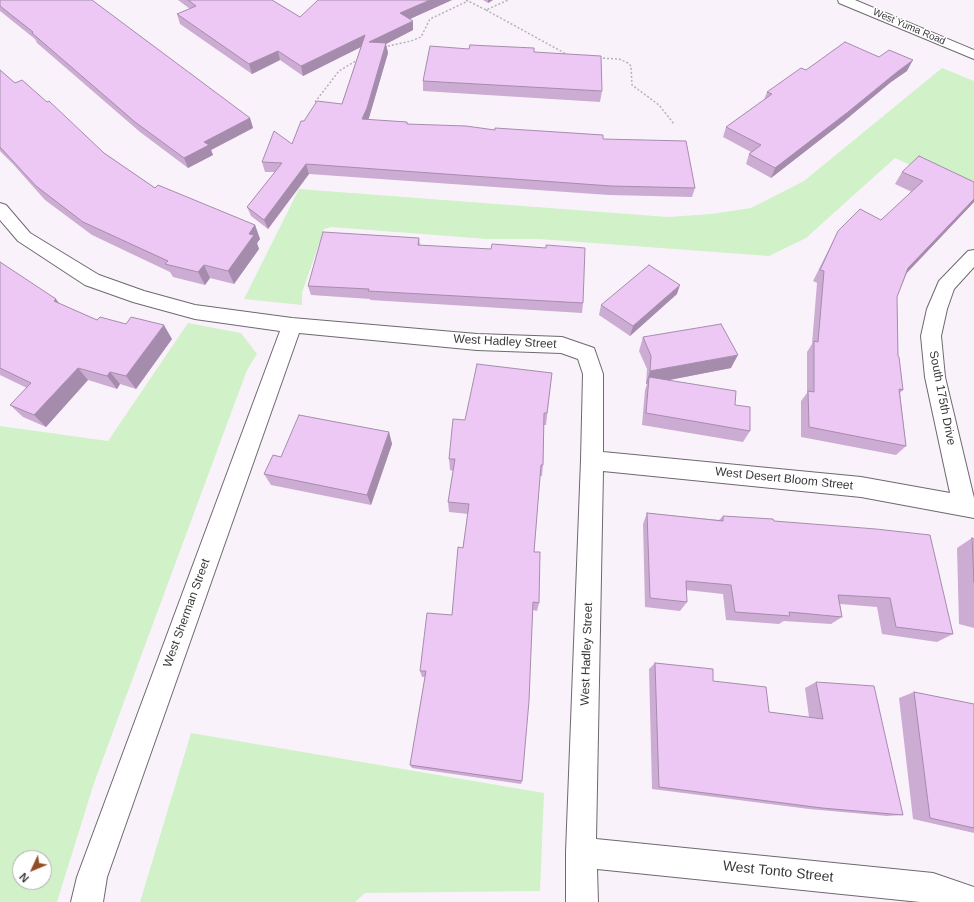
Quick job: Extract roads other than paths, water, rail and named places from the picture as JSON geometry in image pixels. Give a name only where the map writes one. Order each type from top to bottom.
[{"type":"street","name":"West Yuma Road","points":[[844,0],[974,55]]},
{"type":"street","name":"West Hadley Street","points":[[0,209],[24,237],[92,280],[140,297],[195,312],[292,325],[477,342],[562,345],[587,354],[593,374],[581,852],[582,902]]},
{"type":"street","name":"South 175th Drive","points":[[969,506],[935,377],[931,336],[937,310],[946,286],[974,256]]},
{"type":"street","name":"West Sherman Street","points":[[86,902],[97,862],[292,325]]},
{"type":"street","name":"West Desert Bloom Street","points":[[592,460],[861,487],[969,506]]},
{"type":"street","name":"West Tonto Street","points":[[581,852],[933,888],[973,902]]}]
